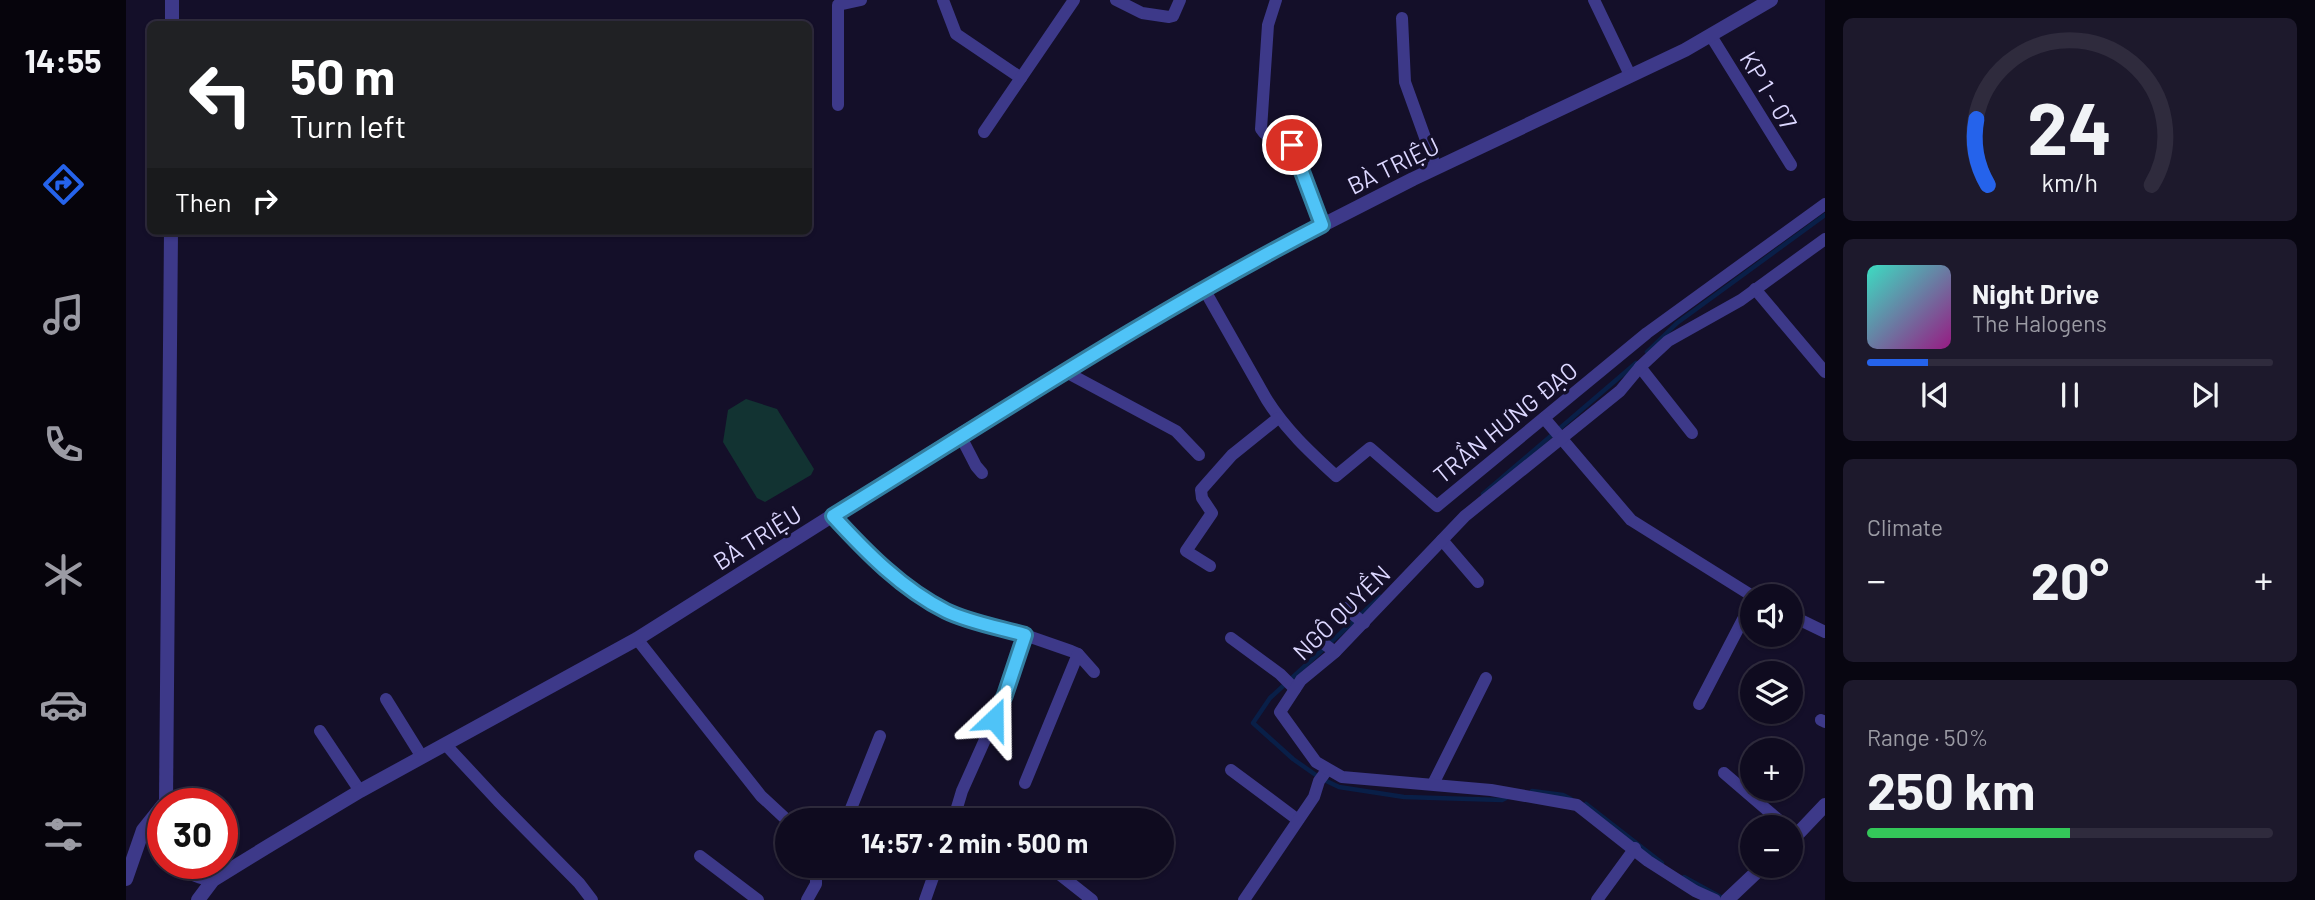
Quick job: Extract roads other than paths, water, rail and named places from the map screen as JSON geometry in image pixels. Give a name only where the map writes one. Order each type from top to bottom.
[{"type":"street","points":[[172,0],[172,21]]},
{"type":"street","points":[[838,105],[838,5],[861,0]]},
{"type":"street","points":[[943,0],[956,34],[1021,78]]},
{"type":"street","points":[[984,132],[1074,0]]},
{"type":"street","points":[[1116,0],[1142,13],[1169,17],[1180,0]]},
{"type":"street","points":[[1276,0],[1268,24],[1261,129],[1264,134],[1294,147],[1322,225]]},
{"type":"street","points":[[1594,0],[1630,75]]},
{"type":"street","name":"BÀ TRIỆU","points":[[213,880],[360,791],[637,639],[960,435],[1204,289],[1322,225],[1436,168],[1712,36],[1771,0]]},
{"type":"street","points":[[1402,18],[1405,82],[1436,168]]},
{"type":"street","name":"KP 1 - 07","points":[[1712,36],[1791,165]]},
{"type":"street","name":"TRẦN HƯNG ĐẠO","points":[[1204,289],[1278,418],[1299,442],[1336,476],[1370,448],[1437,506],[1647,333],[1825,204]]},
{"type":"street","points":[[165,788],[170,235]]},
{"type":"street","name":"NGÔ QUYỀN","points":[[1323,776],[1317,762],[1280,712],[1293,687],[1333,651],[1465,516],[1620,391],[1640,367],[1668,341],[1755,289],[1825,239]]},
{"type":"street","points":[[1755,289],[1825,372]]},
{"type":"street","points":[[1640,367],[1692,433]]},
{"type":"street","points":[[1066,372],[1176,431],[1199,455]]},
{"type":"street","points":[[1210,566],[1186,551],[1212,513],[1202,498],[1201,490],[1232,455],[1278,418]]},
{"type":"street","points":[[1544,418],[1631,520],[1740,591]]},
{"type":"street","points":[[960,435],[982,473]]},
{"type":"street","points":[[833,516],[868,554],[911,589],[947,612],[1078,654],[1094,672]]},
{"type":"street","points":[[1442,540],[1478,582]]},
{"type":"street","points":[[1348,609],[1362,621]]},
{"type":"street","points":[[1803,621],[1825,632]]},
{"type":"street","points":[[1699,704],[1740,624]]},
{"type":"street","points":[[957,808],[1005,695],[1025,635]]},
{"type":"street","points":[[1231,638],[1280,674],[1293,687]]},
{"type":"street","points":[[637,639],[761,796],[775,809]]},
{"type":"street","points":[[1319,639],[1333,651]]},
{"type":"street","points":[[1025,783],[1078,654]]},
{"type":"street","points":[[1433,784],[1486,678]]},
{"type":"street","points":[[386,699],[422,757]]},
{"type":"street","points":[[320,731],[360,791]]},
{"type":"street","points":[[850,808],[880,736]]},
{"type":"street","points":[[445,744],[579,883],[592,900]]},
{"type":"street","points":[[1231,770],[1298,820]]},
{"type":"street","points":[[1724,773],[1770,815]]},
{"type":"street","points":[[1244,900],[1314,797],[1323,776],[1491,790],[1577,805],[1630,853],[1715,900]]},
{"type":"street","points":[[1803,824],[1825,805]]},
{"type":"street","points":[[126,879],[147,826]]},
{"type":"street","points":[[1597,900],[1630,853]]},
{"type":"street","points":[[700,856],[758,900]]},
{"type":"street","points":[[807,900],[817,884],[817,878]]},
{"type":"street","points":[[925,900],[933,878]]},
{"type":"street","points":[[1064,878],[1092,900]]},
{"type":"street","points":[[1727,900],[1750,878]]},
{"type":"street","points":[[198,900],[213,880],[208,879]]},
{"type":"waterway","points":[[1647,352],[1677,323],[1825,215]]},
{"type":"waterway","points":[[1483,494],[1636,363]]},
{"type":"waterway","points":[[1380,597],[1270,698],[1253,723],[1293,759],[1320,778],[1339,787],[1404,797],[1502,800],[1510,796]]},
{"type":"waterway","points":[[1532,791],[1563,795],[1571,799]]},
{"type":"waterway","points":[[1586,804],[1662,863]]},
{"type":"waterway","points":[[1684,877],[1726,900]]}]
